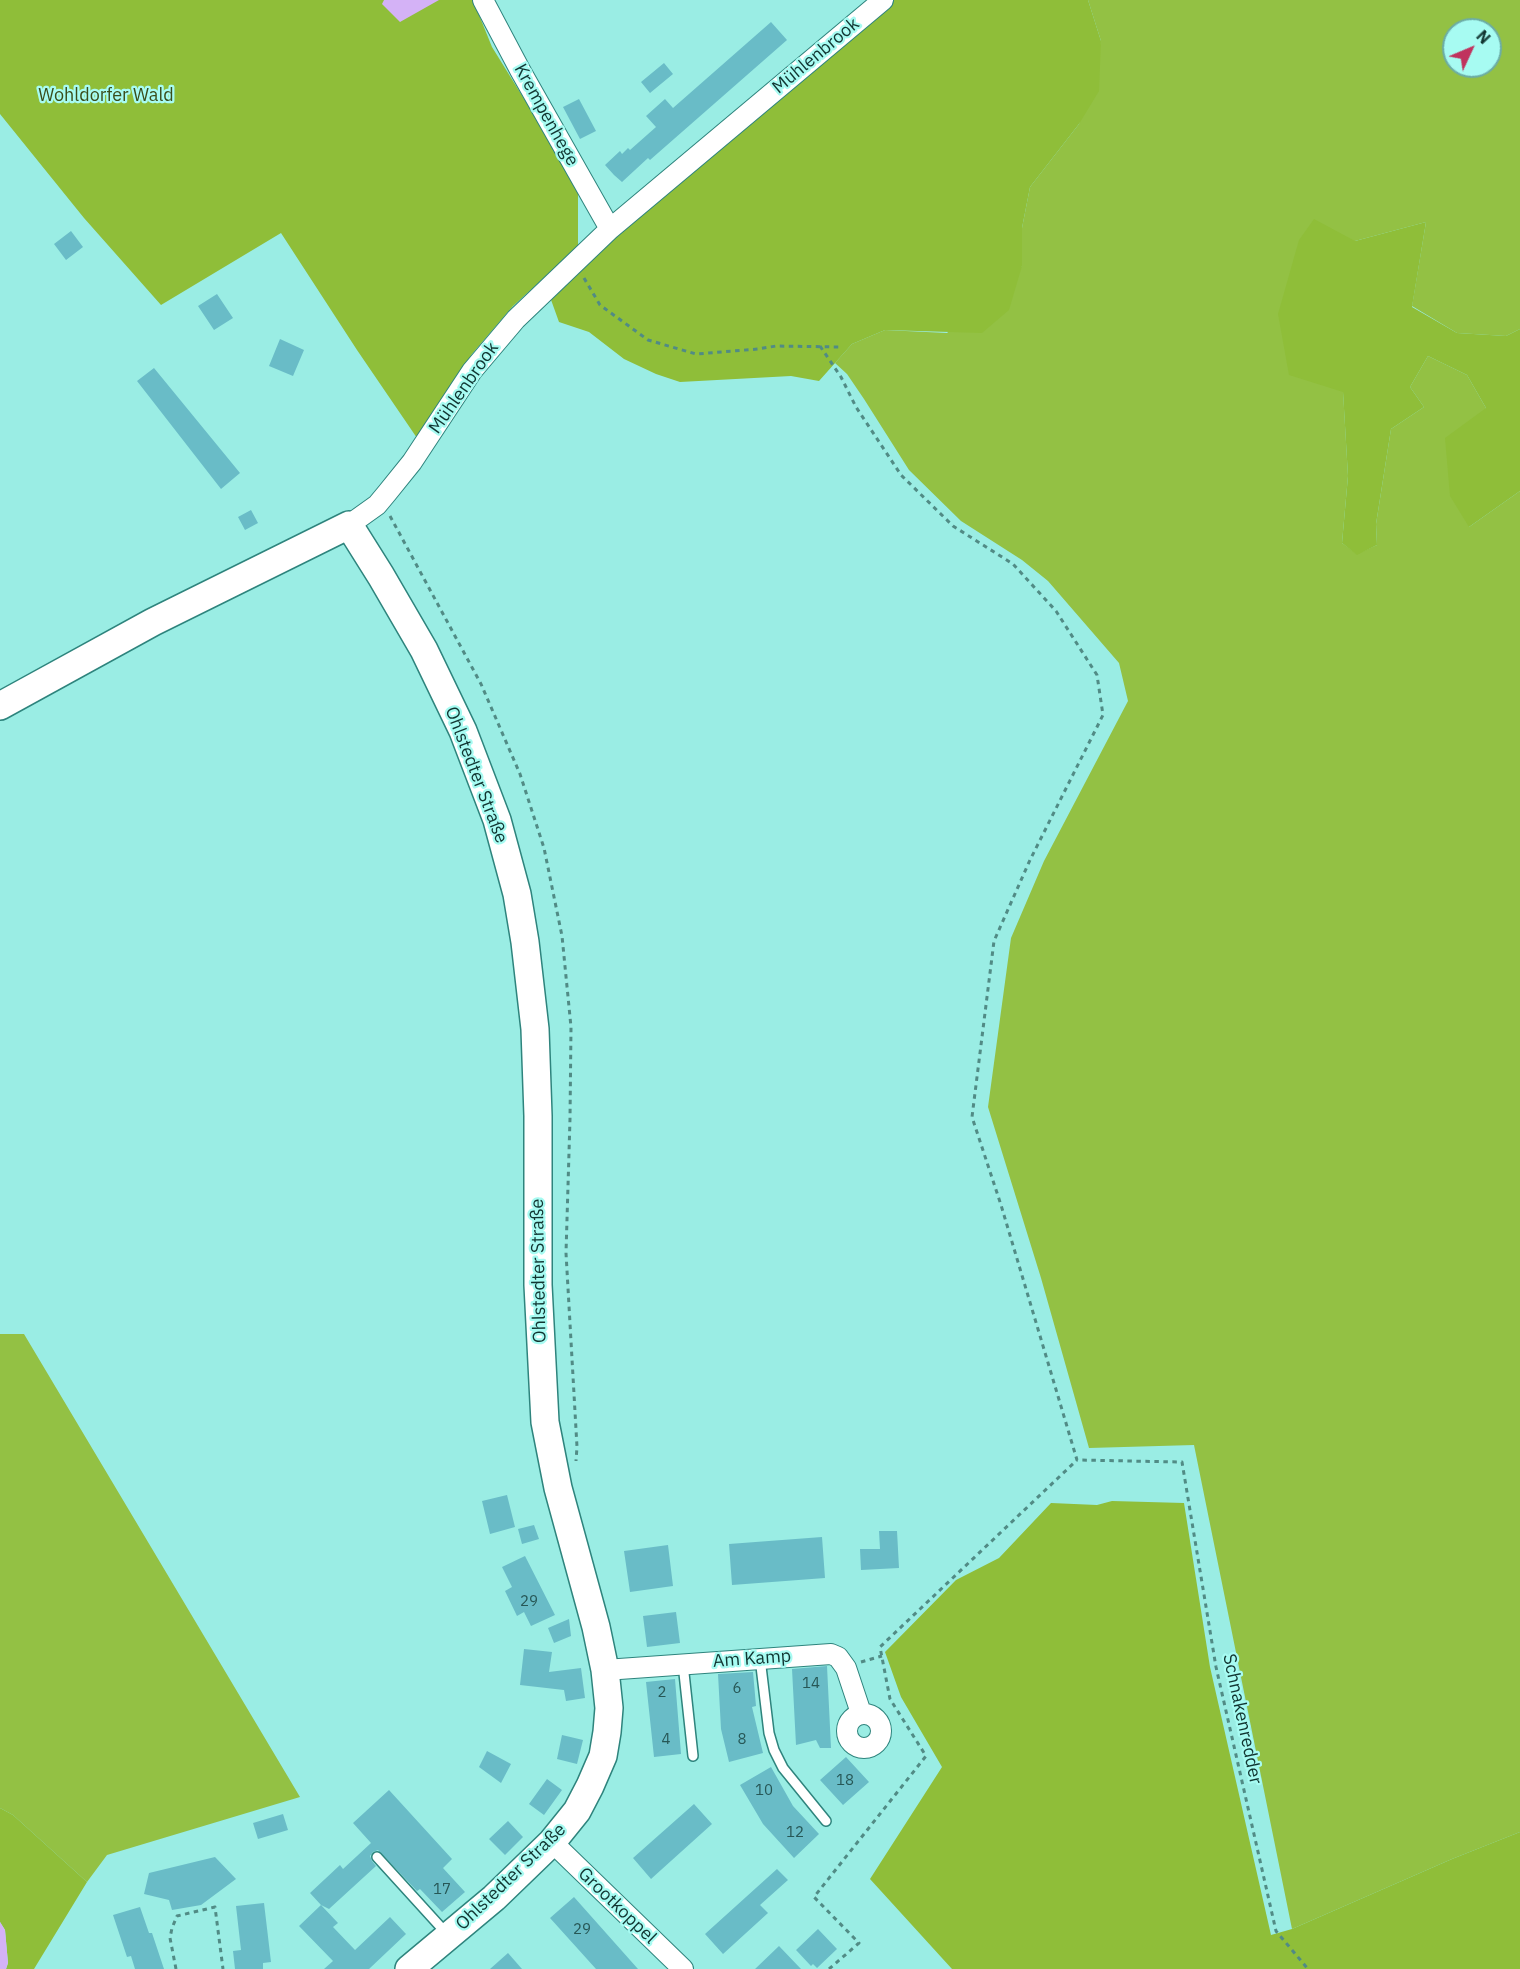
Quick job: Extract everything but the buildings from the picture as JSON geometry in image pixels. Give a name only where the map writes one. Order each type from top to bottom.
[{"type":"street","name":"Krempenhege","points":[[483,0],[610,230]]},
{"type":"street","name":"Mühlenbrook","points":[[0,706],[153,622],[349,525],[377,505],[412,462],[472,371],[516,318],[610,230],[883,0]]},
{"type":"street","name":"Ohlstedter Straße","points":[[349,525],[424,650],[463,731],[497,820],[517,894],[535,1029],[538,1116],[538,1285],[545,1422],[558,1488],[596,1627],[605,1670],[609,1708],[603,1756],[577,1811],[552,1842],[494,1898],[409,1969]]},
{"type":"street","name":"Am Kamp","points":[[605,1670],[831,1654],[838,1657],[846,1668],[861,1713]]},
{"type":"street","name":"Grootkoppel","points":[[552,1842],[682,1969]]},
{"type":"lane","points":[[760,1658],[769,1733],[774,1750],[783,1768],[826,1821]]},
{"type":"lane","points":[[683,1664],[693,1756]]},
{"type":"lane","points":[[377,1857],[449,1935]]},
{"type":"path","points":[[576,264],[600,305],[648,340],[696,354],[776,346],[841,347]]},
{"type":"path","points":[[820,346],[901,476],[953,526],[1013,564],[1056,611],[1097,675],[1103,715],[1030,860],[994,941],[972,1117],[1001,1205],[1077,1460],[880,1647],[890,1699],[926,1756],[814,1897],[859,1943],[830,1969]]},
{"type":"path","name":"Schnakenredder","points":[[1077,1460],[1182,1462],[1216,1667],[1276,1931],[1308,1969]]},
{"type":"path","points":[[176,1969],[170,1938],[177,1916],[215,1907],[223,1969]]},
{"type":"green space","name":"Wohldorfer Wald","points":[[0,0],[473,0],[492,47],[578,186],[578,247],[513,306],[472,354],[417,438],[281,233],[161,305],[84,218],[0,114]]},
{"type":"green space","points":[[888,0],[1088,0],[1101,41],[1099,91],[1079,124],[1030,187],[1022,228],[1022,266],[1009,310],[982,333],[885,330],[852,344],[819,381],[791,376],[680,382],[624,359],[589,332],[559,322],[550,297],[563,268]]},
{"type":"green space","points":[[1088,0],[1520,0],[1520,329],[1506,336],[1457,333],[1412,306],[1426,222],[1355,241],[1289,374],[1343,391],[1348,476],[1342,543],[1357,554],[1377,545],[1376,524],[1391,429],[1424,407],[1410,387],[1428,356],[1467,375],[1486,408],[1469,527],[1520,491],[1520,1832],[1292,1929],[1194,1445],[1089,1448],[1041,1278],[988,1107],[1011,938],[1044,861],[1128,701],[1119,663],[1048,581],[1022,560],[961,521],[909,470],[847,374],[835,363],[852,344],[885,330],[947,333],[1022,266],[1022,228],[1030,187],[1079,124],[1101,41]]},
{"type":"green space","points":[[1314,219],[1355,241],[1426,222],[1412,307],[1457,333],[1506,336],[1520,329],[1520,491],[1469,527],[1450,496],[1445,438],[1486,408],[1467,375],[1428,356],[1410,387],[1424,407],[1391,429],[1376,524],[1377,545],[1357,555],[1342,543],[1348,476],[1343,392],[1289,375],[1278,314],[1299,240]]},
{"type":"green space","points":[[0,1334],[24,1334],[300,1797],[107,1855],[87,1882],[13,1815],[0,1808]]},
{"type":"green space","points":[[1112,1501],[1184,1503],[1210,1667],[1271,1935],[1292,1929],[1520,1832],[1520,1969],[952,1969],[870,1879],[942,1767],[901,1697],[885,1652],[956,1580],[999,1558],[1051,1503],[1097,1505]]},
{"type":"green space","points":[[0,1808],[13,1815],[87,1882],[34,1969],[6,1969],[8,1963],[5,1930],[0,1922]]},
{"type":"shaded area","points":[[384,0],[439,0],[400,22],[382,4]]},
{"type":"shaded area","points":[[0,1922],[5,1930],[8,1963],[6,1969],[0,1969]]}]
